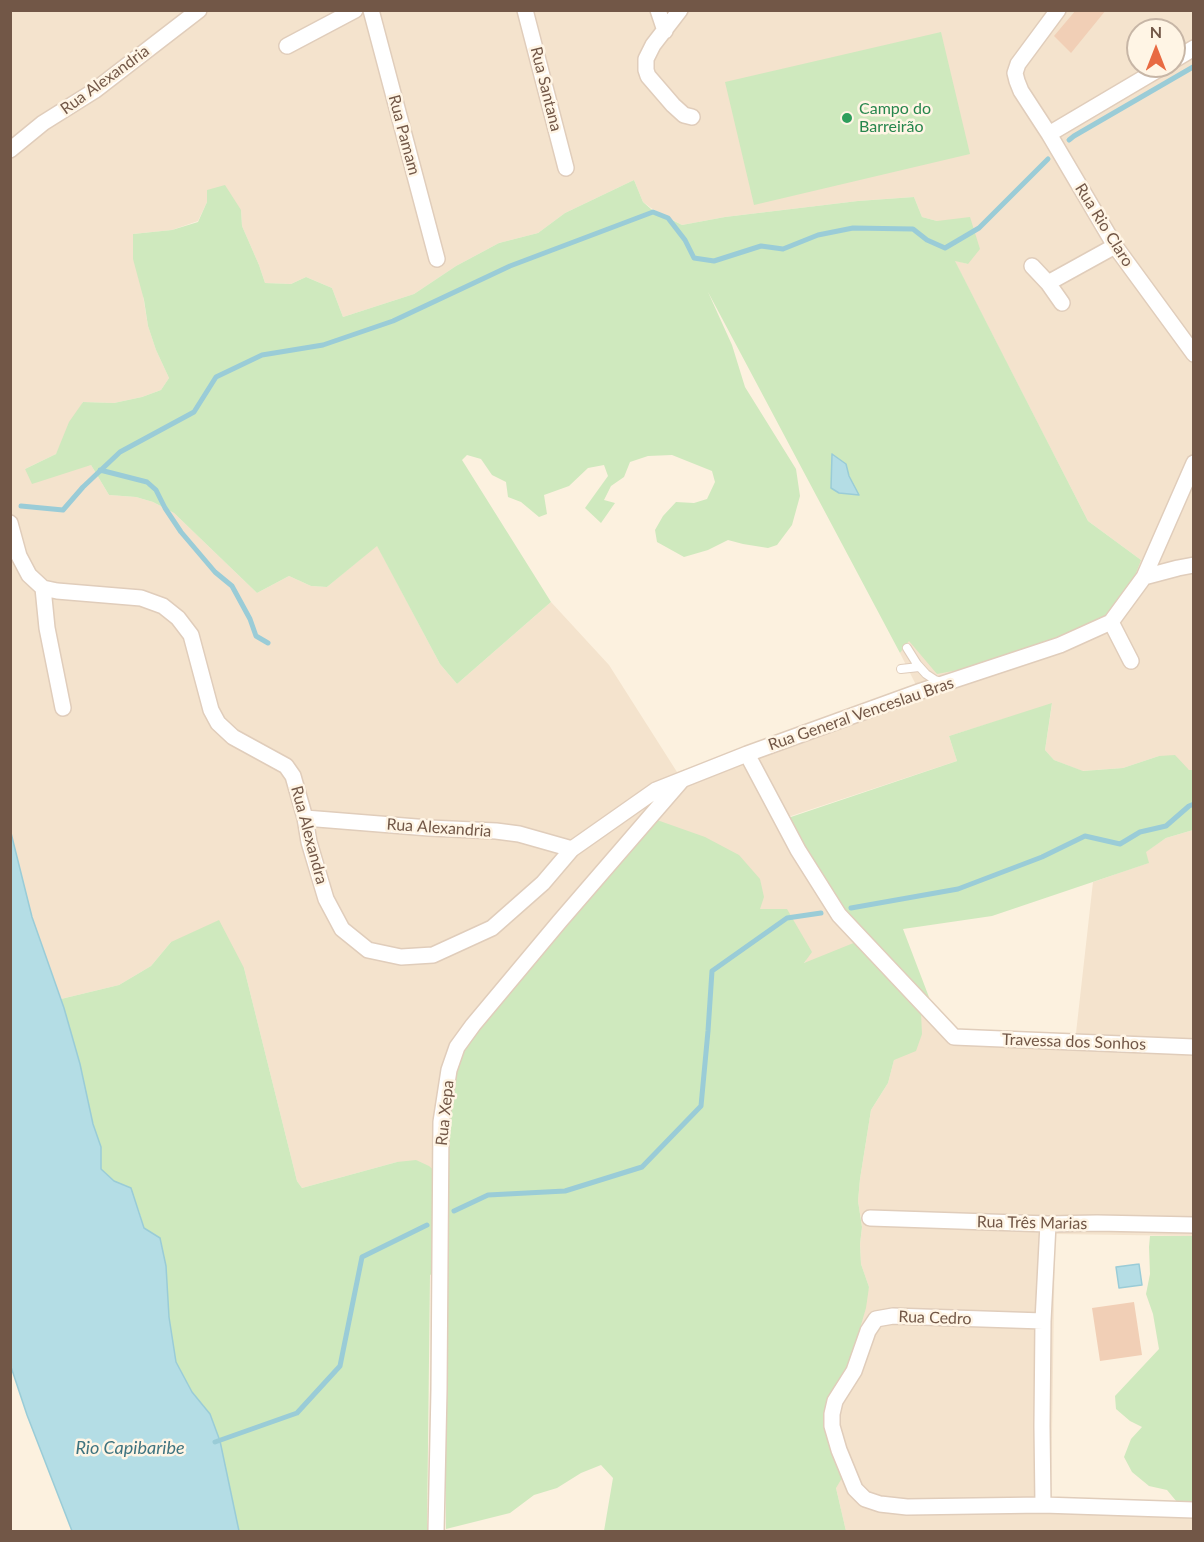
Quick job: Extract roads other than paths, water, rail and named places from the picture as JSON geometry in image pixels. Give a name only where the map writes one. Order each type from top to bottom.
[{"type":"street","name":"Rua Alexandria","points":[[10,150],[43,123],[94,92],[199,10]]},
{"type":"street","points":[[287,46],[355,10]]},
{"type":"street","name":"Rua Pamam","points":[[371,10],[437,259]]},
{"type":"street","name":"Rua Santana","points":[[525,10],[566,168]]},
{"type":"street","points":[[658,10],[664,31]]},
{"type":"street","points":[[680,10],[653,45],[646,59],[646,70],[648,76],[673,105],[684,115],[692,117]]},
{"type":"street","name":"Rua Rio Claro","points":[[1058,10],[1018,64],[1015,73],[1017,81],[1114,246],[1194,354]]},
{"type":"street","points":[[1050,134],[1144,78]]},
{"type":"street","points":[[1048,283],[1114,246]]},
{"type":"street","points":[[1032,266],[1062,303]]},
{"type":"street","name":"Rua General Venceslau Bras","points":[[572,849],[656,790],[684,778],[945,683],[1060,645],[1111,622],[1144,577],[1194,463]]},
{"type":"street","points":[[10,523],[20,556],[29,575],[43,588],[47,628],[63,708]]},
{"type":"street","points":[[1144,577],[1194,566]]},
{"type":"street","name":"Rua Alexandra","points":[[43,588],[141,598],[163,606],[178,618],[191,635],[211,710],[218,723],[233,737],[286,766],[292,776],[326,899],[342,929],[368,950],[401,957],[433,955],[492,928],[543,882],[572,849]]},
{"type":"street","points":[[1111,622],[1131,661]]},
{"type":"street","name":"Travessa dos Sonhos","points":[[747,754],[798,850],[839,915],[954,1037],[1194,1047]]},
{"type":"street","name":"Rua Xepa","points":[[436,1532],[441,1122],[449,1070],[457,1047],[473,1025],[684,778]]},
{"type":"street","name":"Rua Alexandria","points":[[305,818],[496,831],[519,834],[572,849]]},
{"type":"street","name":"Rua Três Marias","points":[[870,1218],[1047,1224],[1194,1225]]},
{"type":"street","points":[[1043,1505],[1043,1321],[1047,1224]]},
{"type":"street","name":"Rua Cedro","points":[[1043,1321],[893,1316],[876,1319],[868,1331],[854,1371],[835,1401],[832,1426],[855,1489],[865,1499],[880,1504],[907,1507],[1043,1505],[1194,1510]]},
{"type":"lane","points":[[907,648],[926,674],[934,680],[945,683]]},
{"type":"lane","points":[[901,669],[919,666]]},
{"type":"water","points":[[832,454],[846,464],[849,476],[859,495],[839,493],[831,488]]},
{"type":"water","name":"Rio Capibaribe","points":[[11,833],[32,917],[64,1008],[80,1064],[93,1124],[101,1147],[101,1169],[114,1181],[131,1188],[144,1228],[160,1238],[166,1266],[169,1317],[176,1362],[192,1392],[210,1414],[220,1441],[239,1531],[72,1531],[11,1367]]},
{"type":"water","points":[[1139,1264],[1142,1285],[1119,1288],[1116,1267]]},
{"type":"waterway","points":[[1069,140],[1193,67]]},
{"type":"waterway","points":[[21,506],[63,510],[83,487],[120,452],[194,412],[216,377],[262,355],[323,345],[393,321],[510,266],[653,212],[668,218],[685,240],[694,258],[714,261],[761,246],[783,249],[818,235],[853,228],[913,229],[927,240],[945,248],[979,228],[1048,159]]},
{"type":"waterway","points":[[100,470],[147,482],[156,490],[181,532],[215,572],[232,586],[250,619],[256,636],[268,643]]},
{"type":"waterway","points":[[851,908],[958,889],[1042,857],[1085,836],[1120,844],[1140,832],[1166,826],[1194,804]]},
{"type":"waterway","points":[[454,1211],[488,1195],[565,1191],[642,1167],[701,1106],[712,971],[787,918],[821,913]]},
{"type":"waterway","points":[[215,1442],[297,1413],[340,1366],[362,1257],[427,1225]]},
{"type":"place","name":"Campo do Barreirão","points":[[847,118]]}]
